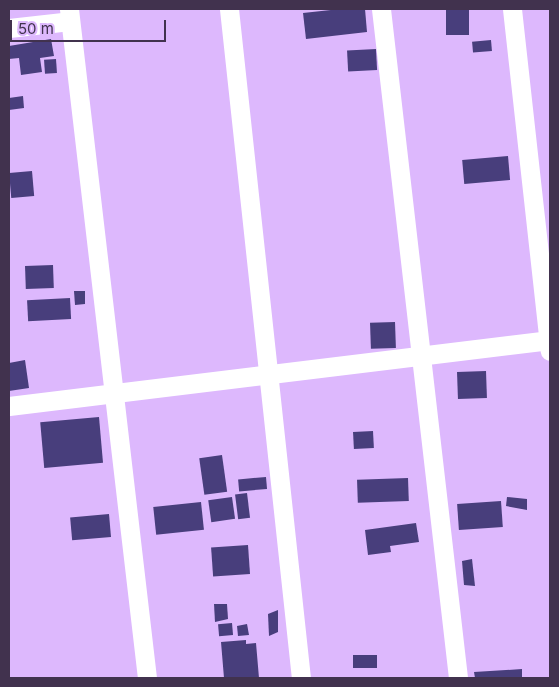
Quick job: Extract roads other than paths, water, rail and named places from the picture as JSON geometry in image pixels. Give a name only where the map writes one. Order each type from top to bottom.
[{"type":"street","points":[[229,9],[302,678]]},
{"type":"street","points":[[381,9],[458,678]]},
{"type":"street","points":[[9,406],[421,356],[550,344],[512,9]]},
{"type":"street","points":[[9,28],[70,15],[147,678]]}]
